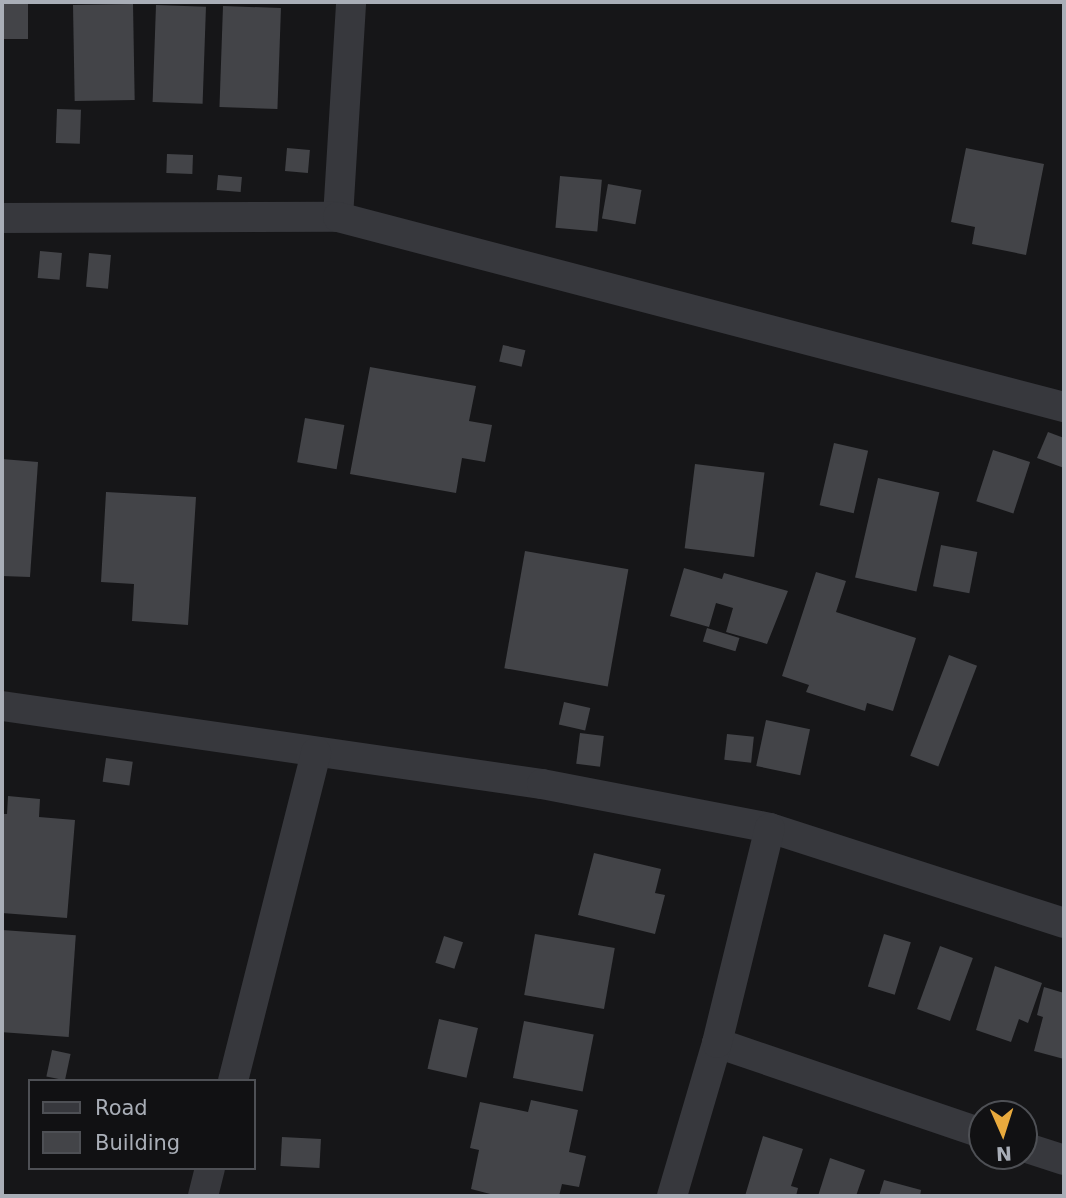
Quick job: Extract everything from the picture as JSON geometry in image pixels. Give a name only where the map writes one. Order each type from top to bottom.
[{"type":"street","points":[[338,217],[351,2]]},
{"type":"street","points":[[2,218],[338,217],[1064,407]]},
{"type":"street","points":[[2,706],[542,785],[770,828],[1064,923]]},
{"type":"street","points":[[234,1079],[316,752]]},
{"type":"street","points":[[672,1196],[717,1043],[770,828]]},
{"type":"street","points":[[717,1043],[968,1128]]},
{"type":"street","points":[[1038,1152],[1064,1160]]},
{"type":"street","points":[[203,1196],[210,1170]]},
{"type":"building","points":[[2,2],[28,2],[28,39],[2,39]]},
{"type":"building","points":[[133,4],[135,100],[75,101],[73,5]]},
{"type":"building","points":[[156,5],[206,7],[203,104],[153,102]]},
{"type":"building","points":[[223,6],[281,8],[277,109],[219,107]]},
{"type":"building","points":[[57,109],[81,110],[80,144],[56,143]]},
{"type":"building","points":[[287,148],[310,150],[308,173],[285,171]]},
{"type":"building","points":[[966,148],[1044,164],[1026,255],[972,244],[975,227],[951,222]]},
{"type":"building","points":[[167,154],[193,155],[192,174],[166,173]]},
{"type":"building","points":[[218,175],[242,177],[241,192],[217,190]]},
{"type":"building","points":[[560,176],[602,180],[597,231],[555,228]]},
{"type":"building","points":[[608,184],[641,190],[635,224],[602,218]]},
{"type":"building","points":[[40,251],[62,253],[60,280],[38,278]]},
{"type":"building","points":[[89,253],[111,255],[108,289],[86,287]]},
{"type":"building","points":[[503,345],[525,350],[522,367],[499,362]]},
{"type":"building","points":[[370,367],[476,386],[469,421],[492,425],[485,462],[462,458],[456,493],[350,474]]},
{"type":"building","points":[[305,418],[344,425],[337,469],[297,462]]},
{"type":"building","points":[[1048,432],[1064,438],[1064,468],[1037,458]]},
{"type":"building","points":[[834,443],[868,451],[854,513],[820,505]]},
{"type":"building","points":[[993,450],[1030,462],[1013,513],[976,501]]},
{"type":"building","points":[[2,459],[38,462],[30,577],[2,576]]},
{"type":"building","points":[[695,464],[764,473],[754,557],[685,548]]},
{"type":"building","points":[[878,478],[939,492],[916,592],[855,577]]},
{"type":"building","points":[[106,492],[196,497],[188,625],[132,621],[134,584],[101,582]]},
{"type":"building","points":[[941,545],[977,552],[969,593],[933,586]]},
{"type":"building","points":[[525,551],[628,569],[608,686],[504,668]]},
{"type":"building","points":[[684,568],[722,579],[724,573],[788,591],[767,644],[726,632],[733,608],[716,603],[709,627],[670,616]]},
{"type":"building","points":[[816,572],[846,581],[836,612],[916,638],[893,711],[867,703],[865,711],[806,692],[809,685],[782,676]]},
{"type":"building","points":[[707,628],[740,638],[735,651],[703,641]]},
{"type":"building","points":[[949,655],[977,666],[938,767],[910,756]]},
{"type":"building","points":[[564,702],[590,708],[585,730],[559,724]]},
{"type":"building","points":[[766,720],[810,729],[800,775],[756,766]]},
{"type":"building","points":[[580,733],[604,736],[600,767],[576,764]]},
{"type":"building","points":[[727,734],[754,737],[751,763],[724,760]]},
{"type":"building","points":[[106,758],[133,762],[129,786],[103,782]]},
{"type":"building","points":[[8,796],[40,799],[39,817],[75,820],[67,918],[2,913],[2,814],[7,814]]},
{"type":"building","points":[[594,853],[661,869],[655,893],[665,895],[655,934],[578,915]]},
{"type":"building","points":[[2,930],[76,935],[69,1037],[2,1032]]},
{"type":"building","points":[[535,934],[615,948],[604,1009],[524,995]]},
{"type":"building","points":[[884,934],[911,942],[895,995],[868,987]]},
{"type":"building","points":[[444,936],[463,942],[454,969],[435,963]]},
{"type":"building","points":[[940,946],[973,958],[950,1021],[917,1009]]},
{"type":"building","points":[[995,966],[1042,983],[1028,1023],[1019,1019],[1011,1042],[976,1030]]},
{"type":"building","points":[[1044,987],[1064,993],[1064,1059],[1034,1051],[1043,1017],[1037,1015]]},
{"type":"building","points":[[439,1019],[478,1028],[467,1078],[428,1069]]},
{"type":"building","points":[[524,1021],[594,1035],[583,1091],[513,1078]]},
{"type":"building","points":[[52,1050],[71,1054],[65,1079],[46,1076]]},
{"type":"building","points":[[531,1100],[578,1110],[569,1152],[586,1156],[579,1187],[562,1184],[559,1196],[498,1196],[471,1189],[479,1150],[470,1148],[480,1102],[528,1112]]},
{"type":"building","points":[[763,1136],[803,1149],[791,1186],[798,1188],[796,1196],[745,1196]]},
{"type":"building","points":[[282,1137],[321,1139],[319,1168],[280,1166]]},
{"type":"building","points":[[830,1158],[865,1170],[856,1196],[818,1196]]},
{"type":"building","points":[[884,1180],[921,1190],[920,1196],[879,1196]]}]
